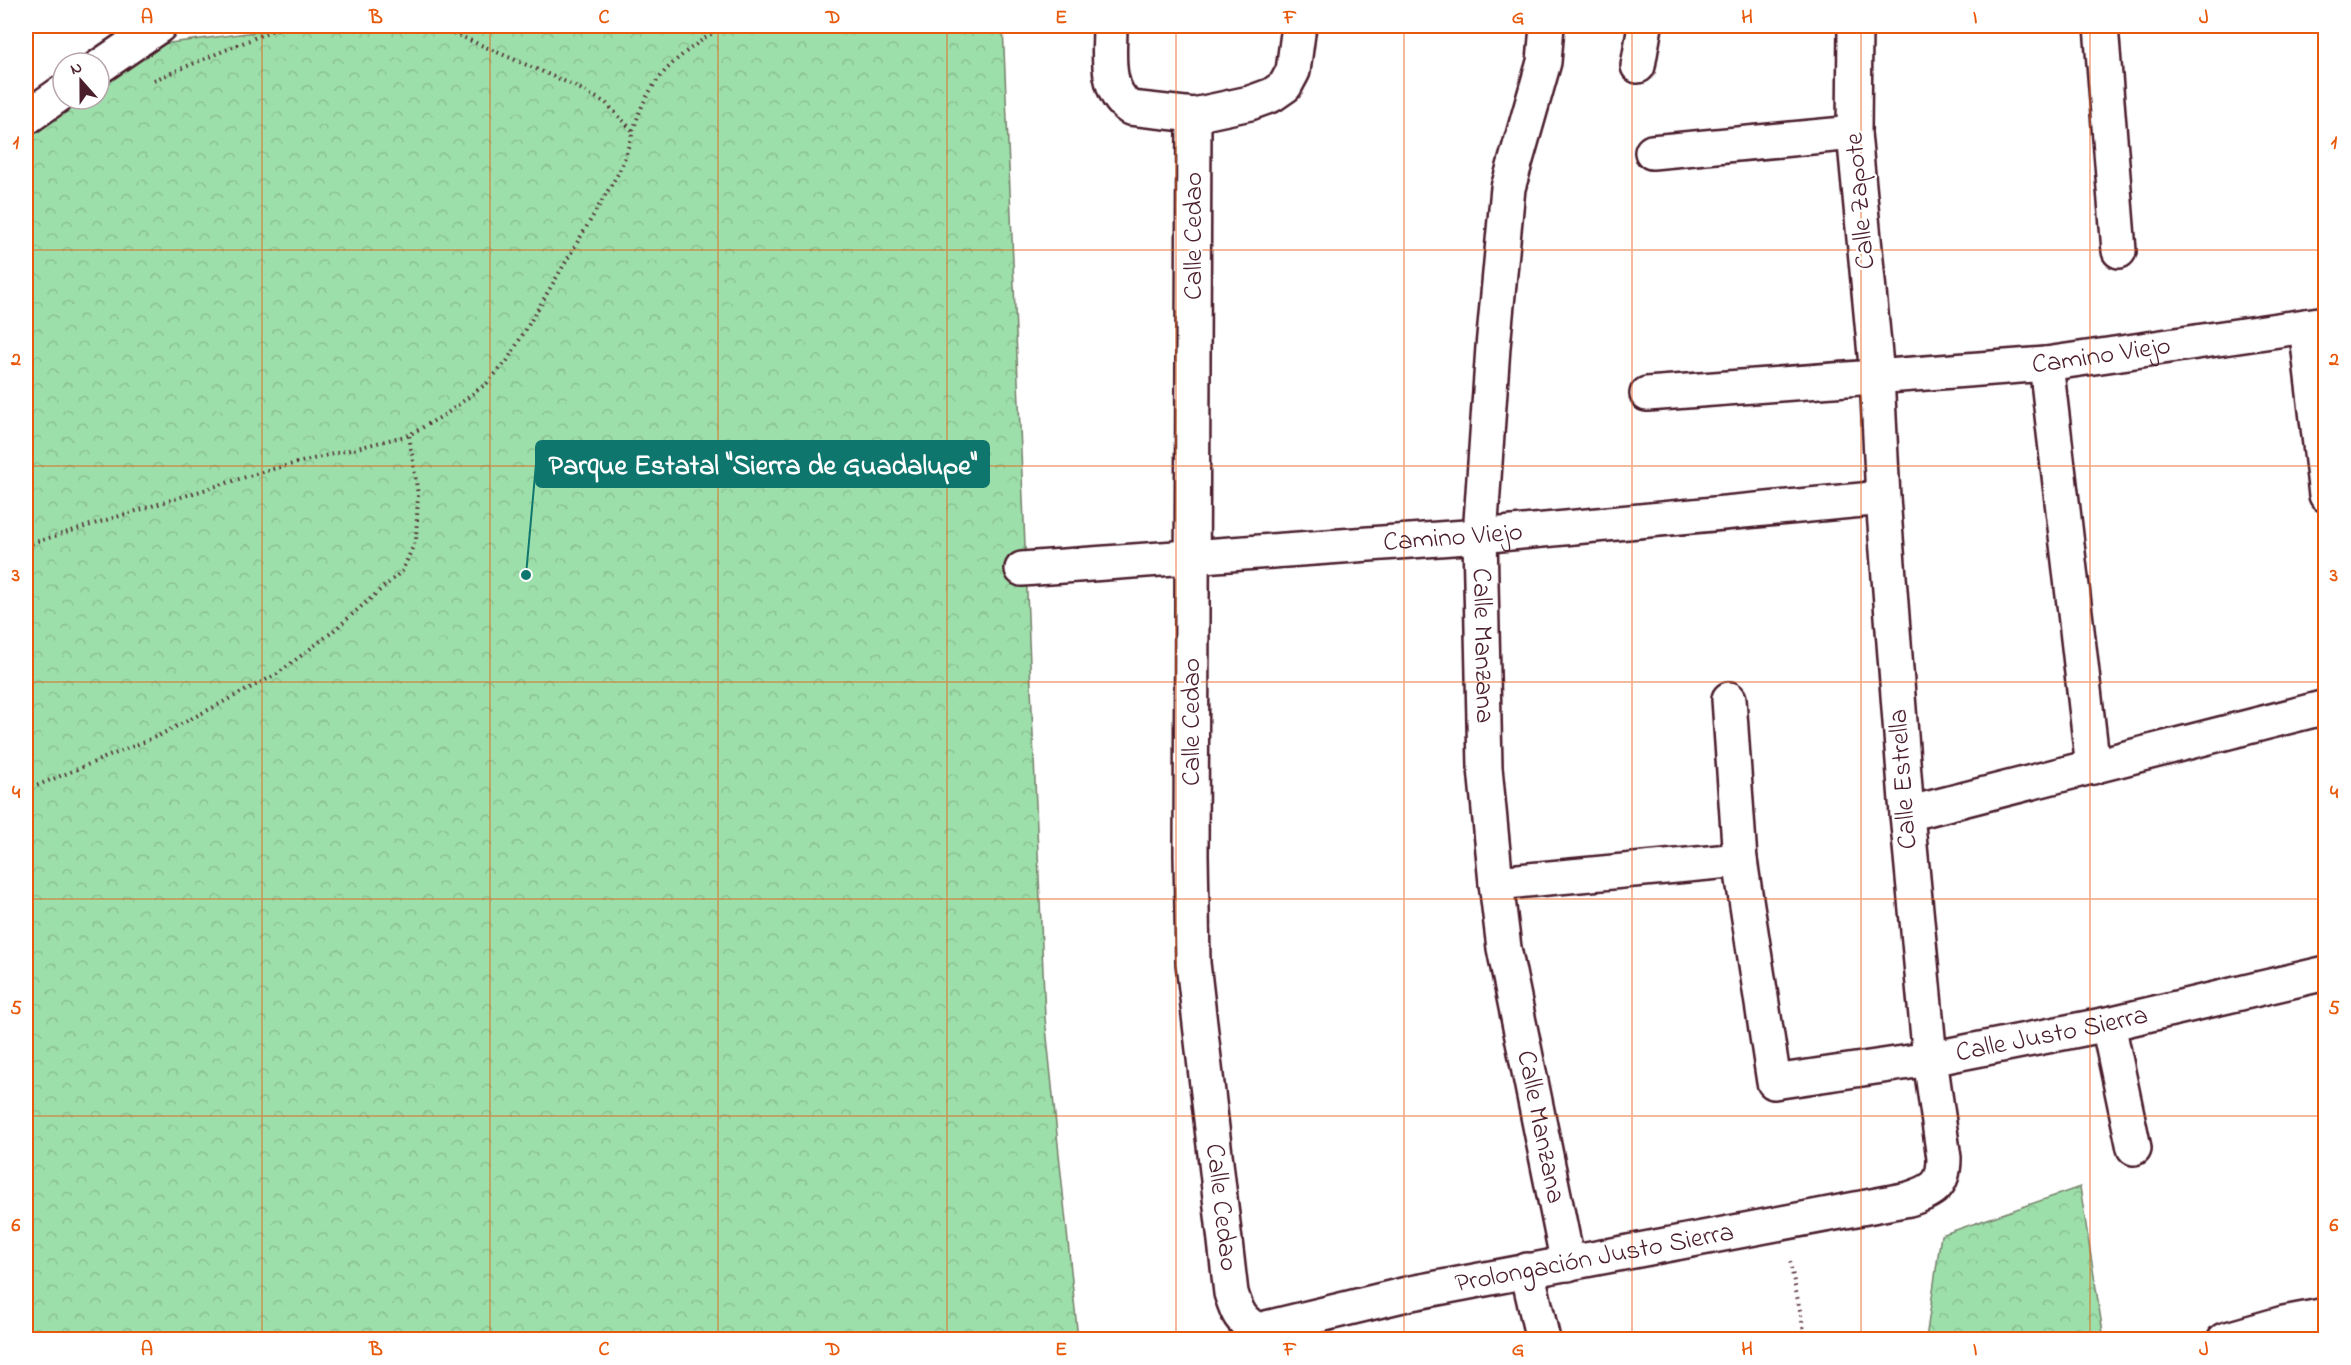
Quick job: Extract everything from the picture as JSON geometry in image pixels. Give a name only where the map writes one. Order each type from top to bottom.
[{"type":"street","points":[[111,59],[159,26]]},
{"type":"street","points":[[1110,26],[1111,74],[1116,94],[1121,102],[1130,108],[1194,115],[1250,103],[1272,95],[1285,86],[1293,71],[1299,26]]},
{"type":"street","name":"Calle Manzana","points":[[1547,26],[1544,62],[1508,188],[1493,347],[1480,536],[1485,768],[1496,883],[1504,948],[1568,1264]]},
{"type":"street","points":[[1638,66],[1645,26]]},
{"type":"street","name":"Calle Zapote","points":[[1856,26],[1854,133],[1877,376]]},
{"type":"street","points":[[2101,26],[2119,252]]},
{"type":"street","points":[[26,118],[51,100]]},
{"type":"street","name":"Calle Cedao","points":[[1194,115],[1191,843],[1193,963],[1231,1293],[1245,1323]]},
{"type":"street","points":[[1652,152],[1854,133]]},
{"type":"street","points":[[2316,325],[2325,495]]},
{"type":"street","name":"Camino Viejo","points":[[1647,394],[2046,364],[2316,325]]},
{"type":"street","points":[[2046,364],[2093,767]]},
{"type":"street","name":"Calle Estrella","points":[[1877,376],[1883,498],[1907,814],[1930,1059],[1944,1158],[1941,1181]]},
{"type":"street","name":"Camino Viejo","points":[[1022,569],[1480,536],[1883,498]]},
{"type":"street","points":[[1496,883],[1740,860],[1729,699]]},
{"type":"street","points":[[1907,814],[2325,707]]},
{"type":"street","name":"Calle Justo Sierra","points":[[1740,860],[1774,1082],[1930,1059],[2108,1024],[2325,973]]},
{"type":"street","points":[[2108,1024],[2134,1148]]},
{"type":"street","name":"Prolongación Justo Sierra","points":[[1245,1323],[1258,1330],[1276,1327],[1411,1293],[1909,1199],[1930,1192],[1941,1181]]},
{"type":"street","points":[[1527,1270],[1543,1340]]},
{"type":"street","points":[[2224,1340],[2284,1323],[2325,1315]]},
{"type":"path","points":[[144,85],[283,26]]},
{"type":"path","points":[[437,26],[573,85],[606,104],[634,132]]},
{"type":"path","points":[[26,545],[265,471],[409,435],[446,414],[487,383],[507,361],[619,172],[647,95],[660,75],[687,50],[723,26]]},
{"type":"path","points":[[26,790],[158,736],[277,674],[331,633],[402,572],[416,540],[418,495],[409,435]]},
{"type":"path","points":[[1782,1223],[1806,1340]]},
{"type":"green space","points":[[301,26],[1003,26],[1045,1018],[1078,1339],[26,1339],[26,132],[58,111],[111,111],[111,77],[162,44]]},
{"type":"green space","points":[[2080,1187],[2104,1339],[1926,1339],[1941,1235]]},
{"type":"place","name":"Parque Estatal \"Sierra de Guadalupe\"","points":[[526,575]]}]
